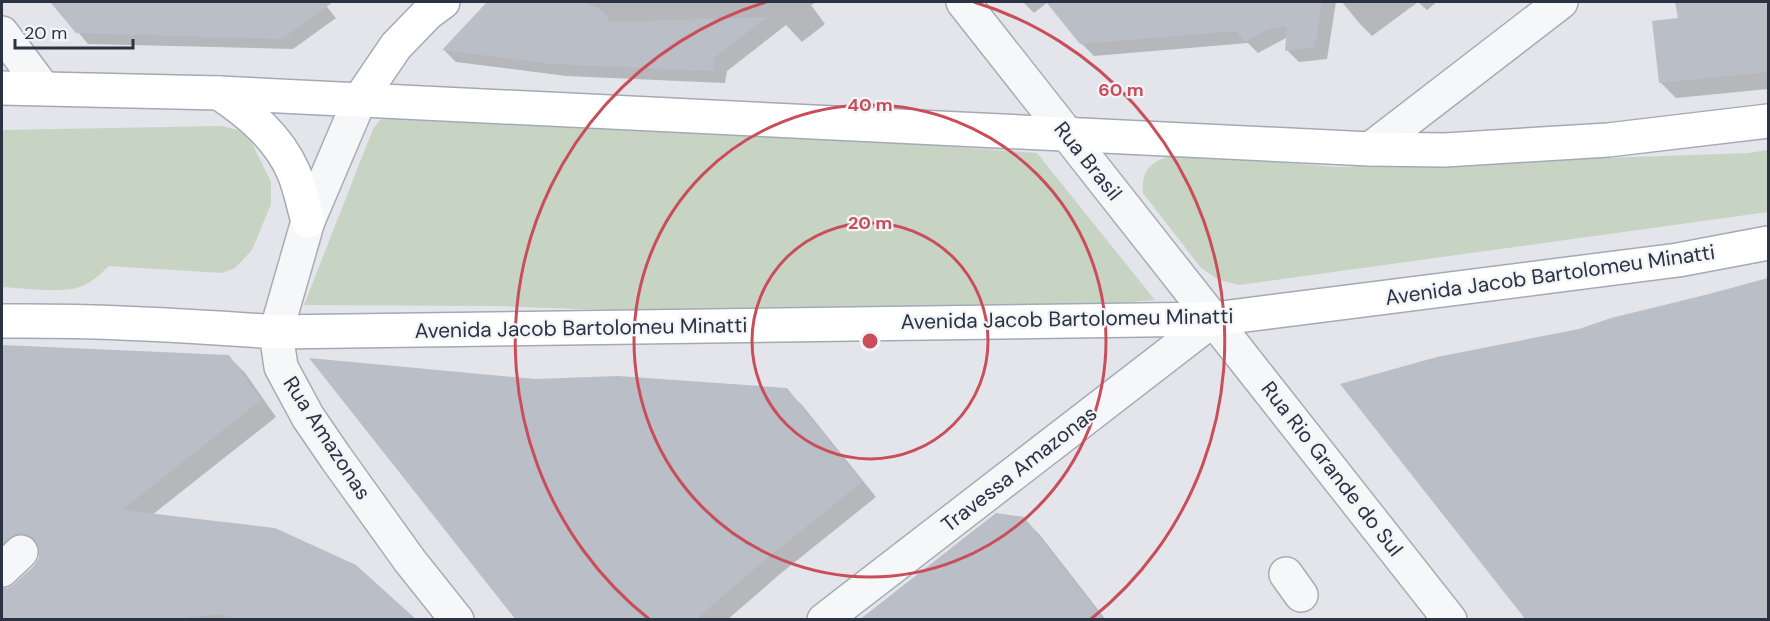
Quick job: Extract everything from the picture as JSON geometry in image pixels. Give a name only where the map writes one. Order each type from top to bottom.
[{"type":"main road","points":[[360,99],[396,46],[428,13],[443,2]]},
{"type":"main road","points":[[2,88],[360,99],[1370,149],[1445,150],[1608,140],[1768,121]]},
{"type":"main road","points":[[219,93],[244,109],[280,147],[294,172],[308,221]]},
{"type":"main road","name":"Avenida Jacob Bartolomeu Minatti","points":[[2,321],[81,321],[276,332],[1214,319],[1678,260],[1768,243]]},
{"type":"street","name":"Rua Brasil","points":[[963,2],[1066,135],[1214,319]]},
{"type":"street","points":[[1370,149],[1560,2]]},
{"type":"street","points":[[2,33],[44,88]]},
{"type":"street","name":"Rua Amazonas","points":[[360,99],[308,221],[276,332],[281,367],[308,417],[410,561],[457,620]]},
{"type":"street","name":"Travessa Amazonas","points":[[824,620],[1214,319]]},
{"type":"street","name":"Rua Rio Grande do Sul","points":[[1214,319],[1450,620]]},
{"type":"green space","points":[[402,105],[1037,153],[1155,300],[972,315],[819,317],[493,306],[304,305],[373,129],[380,120]]},
{"type":"green space","points":[[221,126],[238,130],[250,139],[271,182],[271,204],[252,250],[235,268],[222,273],[109,266],[90,282],[65,290],[2,287],[2,130]]},
{"type":"green space","points":[[1768,150],[1768,212],[1239,285],[1219,280],[1201,268],[1143,193],[1144,177],[1150,166],[1176,154],[1337,167],[1748,153]]},
{"type":"building","points":[[50,2],[333,2],[282,39],[76,33]]},
{"type":"building","points":[[487,2],[586,2],[604,12],[610,22],[767,17],[714,58],[713,71],[552,64],[442,50]]},
{"type":"building","points":[[1046,2],[1322,2],[1315,47],[1285,51],[1287,27],[1270,28],[1245,42],[1236,31],[1080,44]]},
{"type":"building","points":[[1675,2],[1768,2],[1768,72],[1659,83],[1652,21],[1678,18]]},
{"type":"building","points":[[1768,278],[1768,620],[1526,620],[1340,384],[1437,357],[1579,329],[1611,318]]},
{"type":"building","points":[[2,345],[229,355],[261,400],[122,510],[275,528],[356,565],[417,620],[239,620],[219,614],[170,620],[2,620],[2,588],[14,584],[34,566],[39,558],[39,548],[34,539],[26,534],[16,534],[2,545]]},
{"type":"building","points":[[309,358],[535,379],[618,376],[787,388],[862,482],[695,620],[516,620]]},
{"type":"building","points":[[996,513],[1024,517],[1104,620],[859,620]]}]
